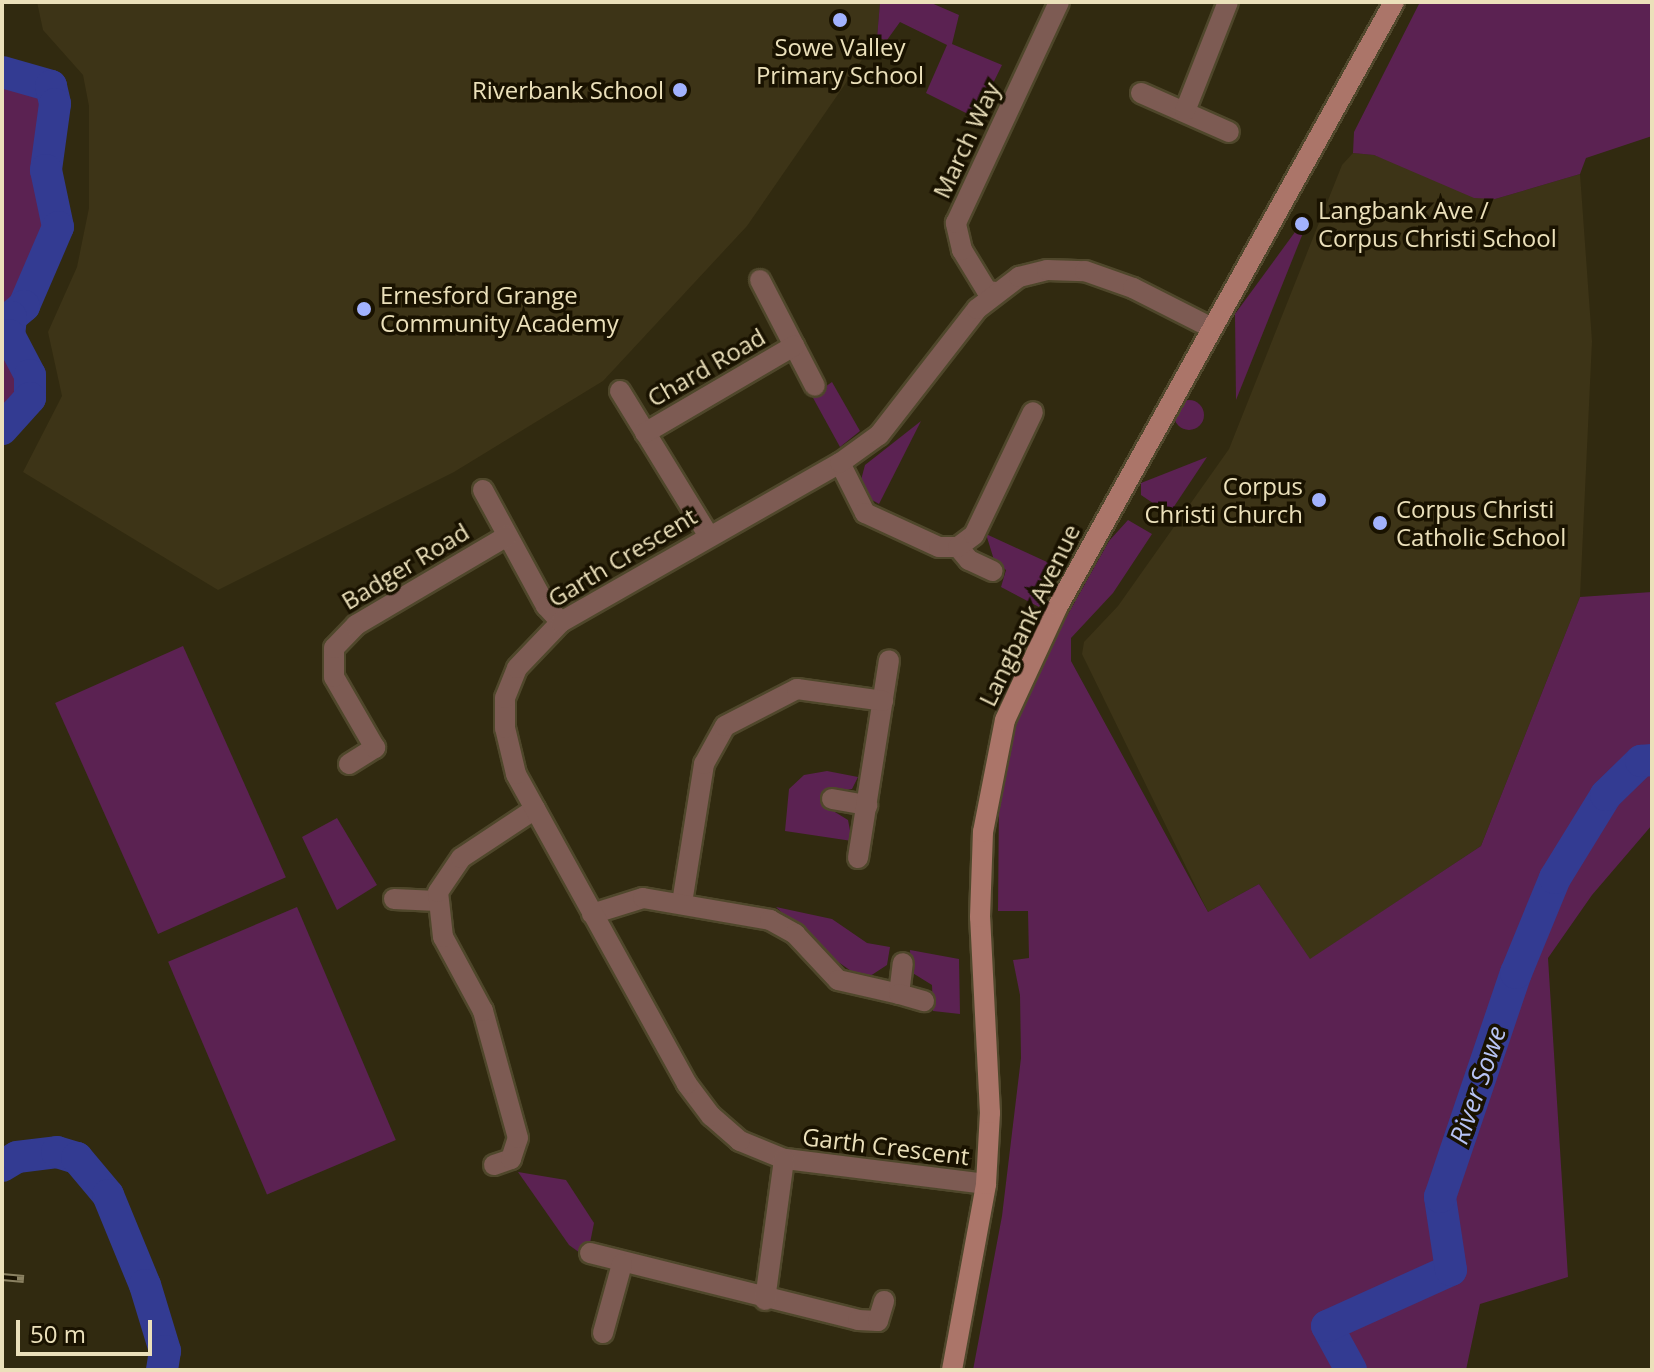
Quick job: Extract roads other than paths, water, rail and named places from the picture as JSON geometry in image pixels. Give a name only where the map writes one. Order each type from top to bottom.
[{"type":"street","name":"March Way","points":[[996,292],[987,291],[962,250],[956,223],[1059,2]]},
{"type":"street","points":[[1185,111],[1228,2]]},
{"type":"street","name":"Langbank Avenue","points":[[952,1370],[986,1184],[990,1113],[980,917],[983,832],[998,746],[1058,606],[1394,2]]},
{"type":"street","points":[[1141,93],[1229,132]]},
{"type":"street","name":"Garth Crescent","points":[[986,1184],[784,1159],[740,1141],[698,1100],[535,809],[511,759],[505,698],[517,668],[561,622],[840,463],[892,423],[965,323],[996,292],[1030,273],[1085,271],[1133,288],[1212,328]]},
{"type":"street","name":"Chard Road","points":[[760,280],[815,386]]},
{"type":"street","name":"Chard Road","points":[[645,433],[794,346]]},
{"type":"street","name":"Chard Road","points":[[620,391],[709,536]]},
{"type":"street","points":[[840,463],[865,513],[939,547],[958,547],[974,535],[1033,412]]},
{"type":"street","name":"Badger Road","points":[[483,490],[546,606],[561,622]]},
{"type":"street","name":"Badger Road","points":[[349,764],[375,748],[334,677],[334,648],[356,625],[507,536]]},
{"type":"street","points":[[958,547],[969,560],[993,571]]},
{"type":"street","points":[[858,858],[889,660]]},
{"type":"street","points":[[682,903],[704,764],[725,726],[797,689],[883,701]]},
{"type":"street","points":[[832,799],[867,805]]},
{"type":"street","points":[[494,1165],[511,1159],[518,1138],[483,1011],[443,937],[437,901],[452,867],[535,809]]},
{"type":"street","points":[[592,914],[643,898],[770,920],[795,934],[838,980],[924,1001]]},
{"type":"street","points":[[394,899],[437,901]]},
{"type":"street","points":[[899,994],[903,963]]},
{"type":"street","points":[[765,1300],[784,1159]]},
{"type":"street","points":[[590,1253],[765,1300],[884,1320]]},
{"type":"street","points":[[603,1333],[622,1264]]},
{"type":"waterway","name":"River Sowe","points":[[2,72],[51,86],[55,104],[46,170],[58,227],[24,306],[11,317],[9,335],[30,375],[30,398],[2,429]]},
{"type":"waterway","name":"River Sowe","points":[[1351,1370],[1327,1326],[1451,1270],[1440,1197],[1516,973],[1555,878],[1606,795],[1641,761],[1652,760]]},
{"type":"waterway","name":"River Sowe","points":[[2,1166],[17,1157],[57,1152],[77,1158],[108,1195],[145,1285],[165,1351],[162,1370]]},
{"type":"railway","points":[[2,1277],[24,1279]]},
{"type":"place","name":"Sowe Valley Primary School","points":[[840,20]]},
{"type":"place","name":"Riverbank School","points":[[680,90]]},
{"type":"place","name":"Langbank Ave / Corpus Christi School","points":[[1302,224]]},
{"type":"place","name":"Ernesford Grange Community Academy","points":[[364,309]]},
{"type":"place","name":"Corpus Christi Church","points":[[1319,500]]},
{"type":"place","name":"Corpus Christi Catholic School","points":[[1380,523]]}]
